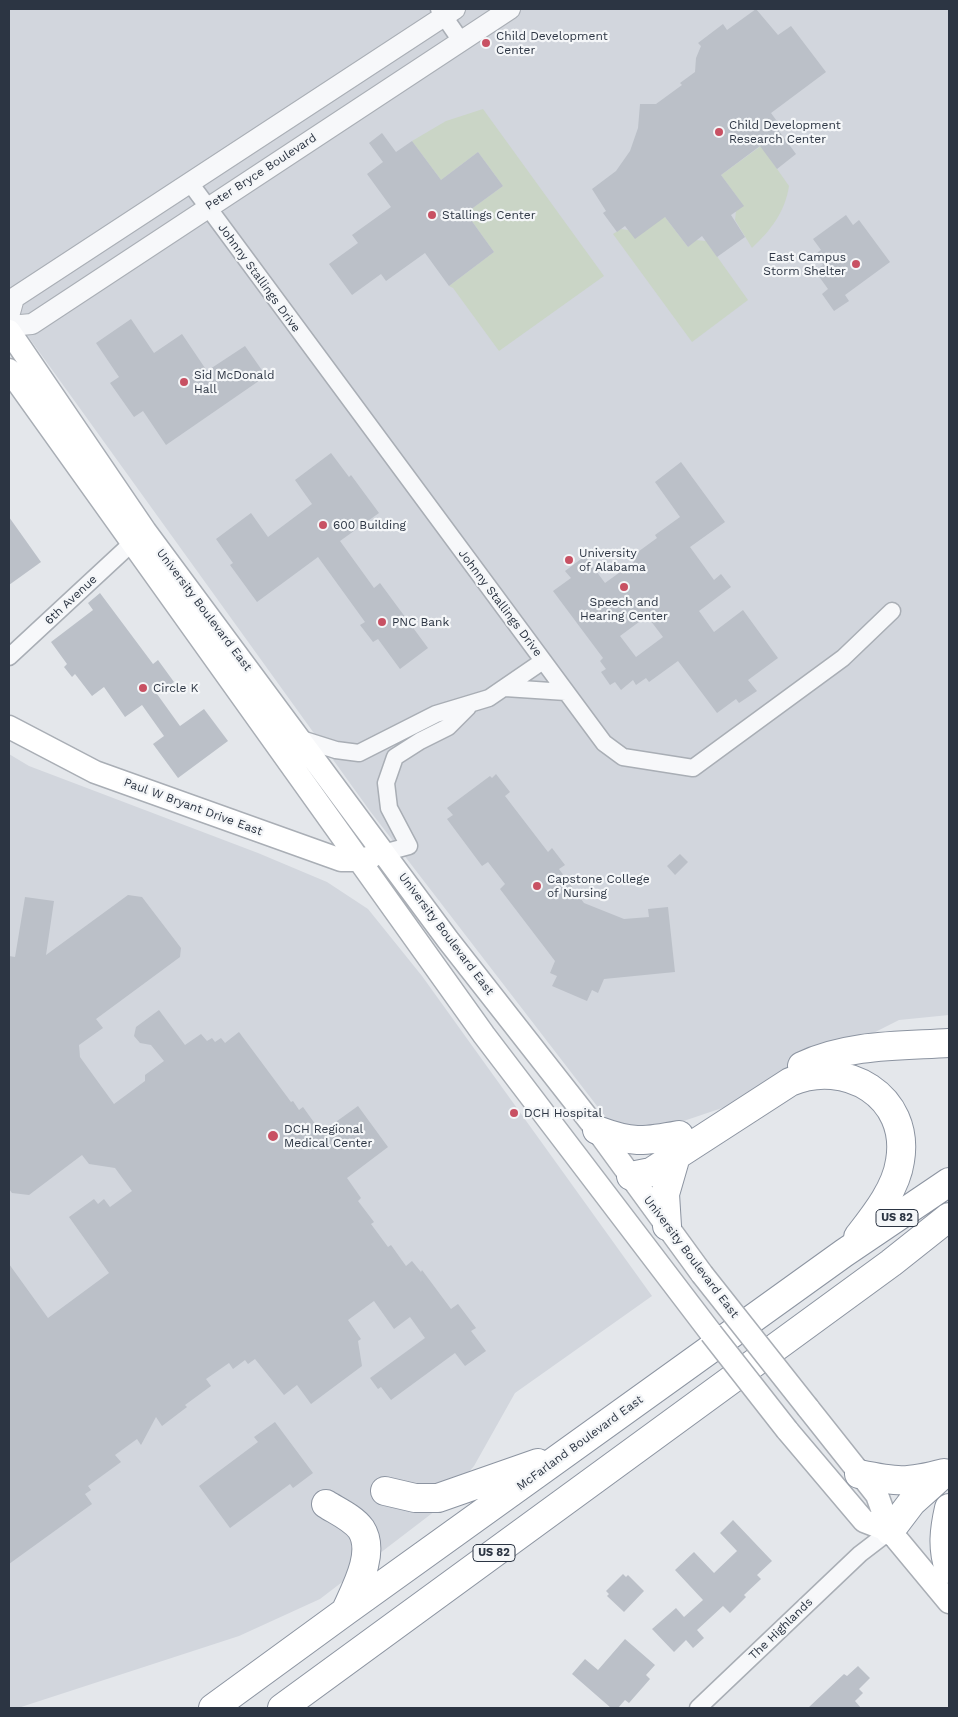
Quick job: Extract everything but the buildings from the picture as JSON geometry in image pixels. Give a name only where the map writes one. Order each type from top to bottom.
[{"type":"highway","points":[[667,1226],[665,1194],[677,1146],[728,1102],[814,1060],[870,1048],[949,1043]]},
{"type":"highway","points":[[631,1176],[642,1159],[677,1146],[726,1122],[802,1077],[814,1074],[833,1074],[864,1083],[883,1100],[896,1122],[901,1147],[900,1160],[898,1172],[882,1203],[844,1253]]},
{"type":"highway","points":[[597,1130],[624,1140],[650,1141],[677,1146]]},
{"type":"highway","name":"McFarland Boulevard East","points":[[213,1708],[844,1253],[949,1182]]},
{"type":"highway","name":"US 82","points":[[282,1708],[892,1263],[949,1217]]},
{"type":"highway","points":[[892,1263],[949,1238]]},
{"type":"highway","points":[[385,1492],[415,1498],[438,1498],[567,1452]]},
{"type":"highway","points":[[859,1474],[892,1481],[912,1482],[947,1477]]},
{"type":"highway","points":[[890,1531],[912,1502],[947,1477]]},
{"type":"highway","points":[[326,1504],[360,1529],[366,1544],[361,1574],[346,1611]]},
{"type":"highway","points":[[949,1508],[944,1528],[944,1554],[949,1569]]},
{"type":"main road","name":"University Boulevard East","points":[[9,331],[145,531],[383,853],[597,1130],[702,1274],[877,1496],[890,1531],[949,1602]]},
{"type":"main road","name":"University Boulevard East","points":[[9,370],[361,860],[484,1036],[676,1289],[787,1430],[864,1521],[890,1531]]},
{"type":"main road","name":"Paul W Bryant Drive East","points":[[9,727],[95,772],[341,860],[361,860],[383,853]]},
{"type":"street","name":"Peter Bryce Boulevard","points":[[9,326],[32,324],[510,9]]},
{"type":"street","points":[[9,316],[14,298],[190,183],[446,11],[461,41]]},
{"type":"street","name":"Johnny Stallings Drive","points":[[190,183],[604,743],[623,757],[693,768],[843,658],[892,611]]},
{"type":"street","name":"6th Avenue","points":[[9,657],[132,543]]},
{"type":"street","points":[[298,738],[336,750],[359,753],[436,714],[469,706],[505,688],[543,661]]},
{"type":"street","points":[[505,688],[566,692]]},
{"type":"street","points":[[383,853],[410,846],[388,808],[386,783],[395,757],[420,741],[448,727],[469,706]]},
{"type":"street","name":"The Highlands","points":[[698,1708],[864,1550],[890,1531]]},
{"type":"shaded area","name":"University of Alabama","points":[[9,9],[949,9],[949,1015],[899,1020],[731,1105],[651,1132],[607,1119],[370,811],[9,310]]},
{"type":"shaded area","name":"DCH Regional Medical Center","points":[[9,754],[29,766],[258,853],[327,882],[368,909],[422,976],[652,1296],[515,1393],[474,1466],[435,1511],[320,1599],[239,1636],[18,1708],[9,1708]]},
{"type":"green space","points":[[483,109],[604,276],[499,351],[453,288],[449,286],[494,252],[466,213],[503,186],[478,152],[441,180],[412,141],[446,121]]},
{"type":"green space","points":[[761,146],[789,186],[781,212],[752,248],[735,220],[736,211],[743,205],[721,175]]},
{"type":"green space","points":[[665,217],[688,247],[696,240],[706,241],[748,300],[692,342],[613,234],[621,229],[628,230]]},
{"type":"place","name":"Child Development Center","points":[[486,43]]},
{"type":"place","name":"Child Development Research Center","points":[[719,132]]},
{"type":"place","name":"Stallings Center","points":[[432,215]]},
{"type":"place","name":"East Campus Storm Shelter","points":[[856,264]]},
{"type":"place","name":"Sid McDonald Hall","points":[[184,382]]},
{"type":"place","name":"600 Building","points":[[323,525]]},
{"type":"place","name":"University of Alabama","points":[[569,560]]},
{"type":"place","name":"Speech and Hearing Center","points":[[624,587]]},
{"type":"place","name":"PNC Bank","points":[[382,622]]},
{"type":"place","name":"Circle K","points":[[143,688]]},
{"type":"place","name":"Capstone College of Nursing","points":[[537,886]]},
{"type":"place","name":"DCH Hospital","points":[[514,1113]]},
{"type":"place","name":"DCH Regional Medical Center","points":[[273,1136]]}]
